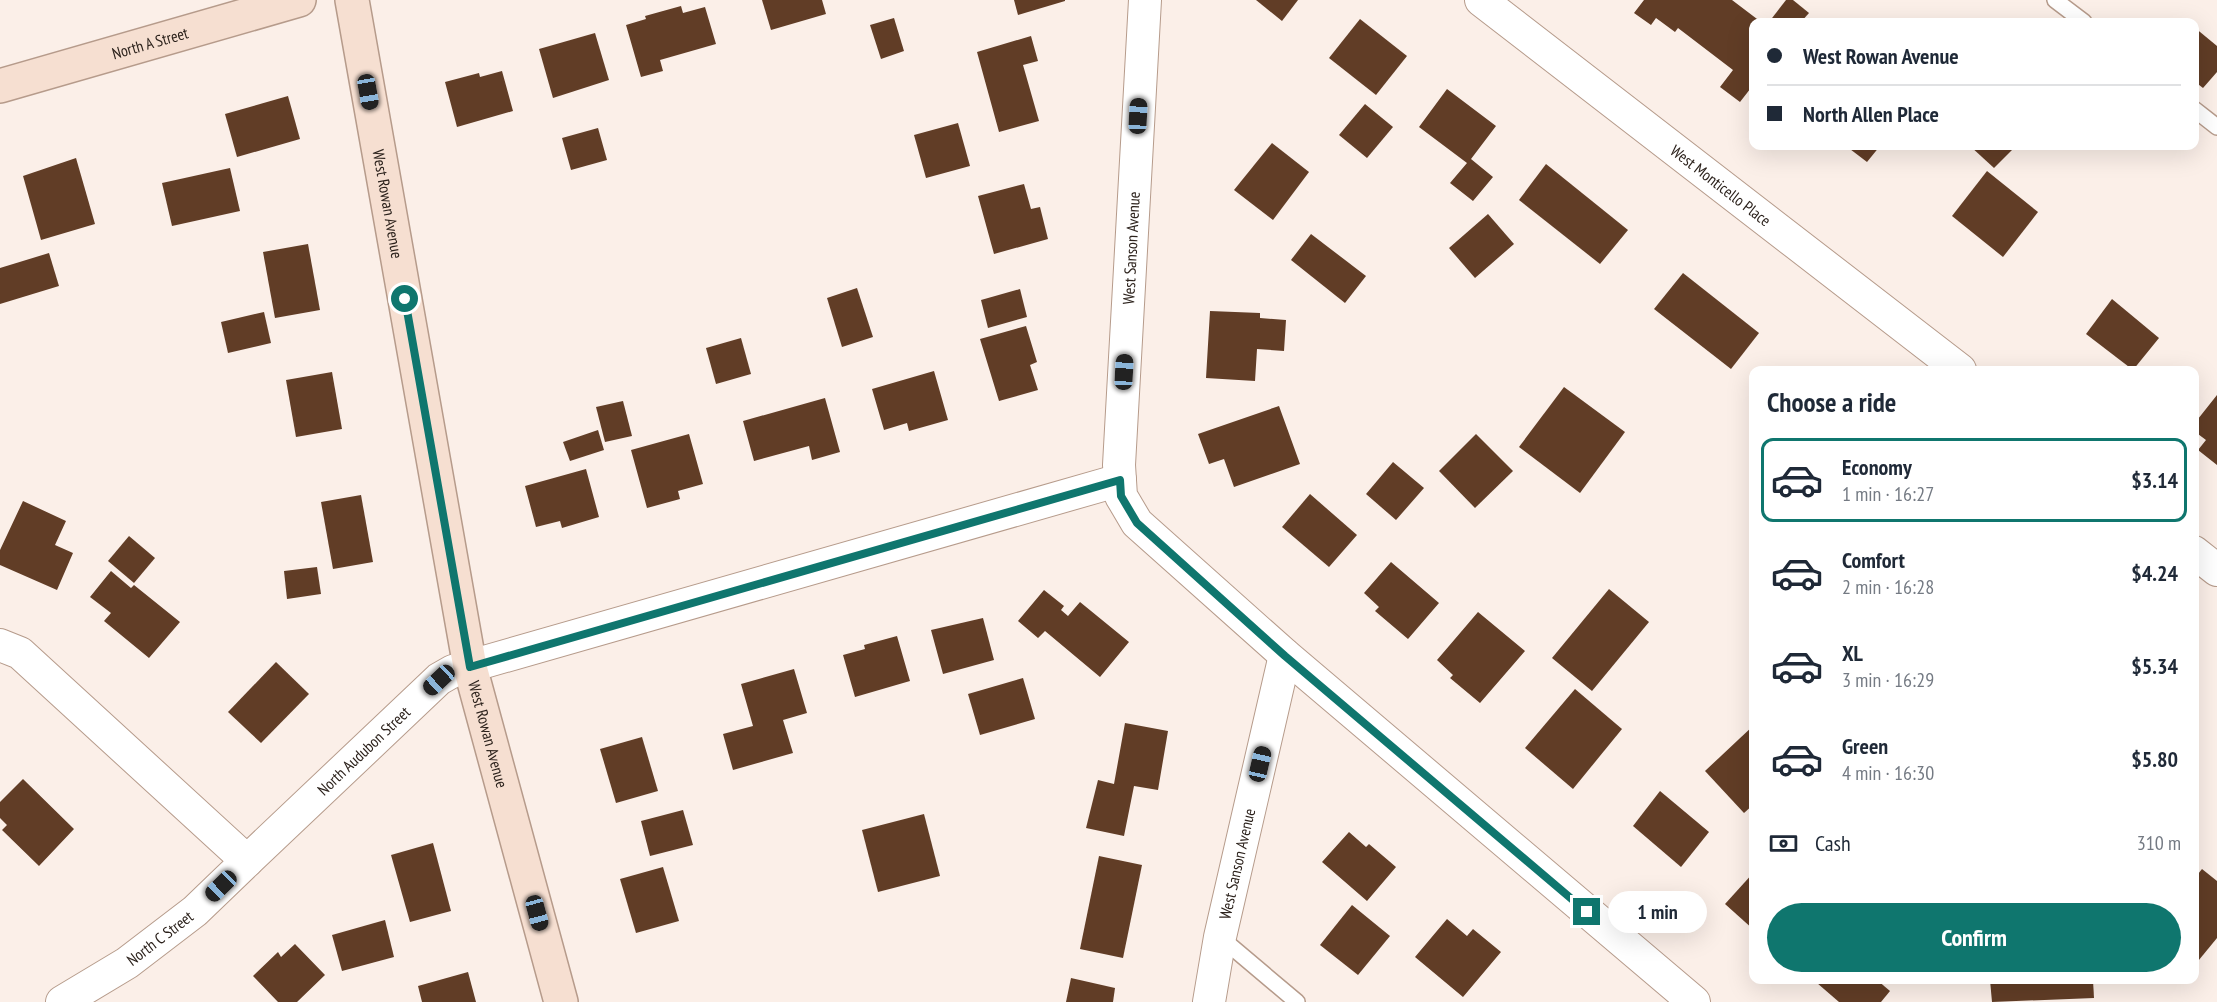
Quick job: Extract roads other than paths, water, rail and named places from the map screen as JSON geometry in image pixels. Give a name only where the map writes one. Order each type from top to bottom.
[{"type":"street","name":"North A Street","points":[[0,86],[300,0]]},
{"type":"street","name":"West Rowan Avenue","points":[[352,0],[470,667],[561,1002]]},
{"type":"street","name":"West Sanson Avenue","points":[[1121,488],[1145,0]]},
{"type":"street","name":"West Monticello Place","points":[[1481,0],[1955,366]]},
{"type":"street","name":"North Audubon Street","points":[[247,861],[439,680],[470,667],[1121,488]]},
{"type":"street","points":[[1121,488],[1137,523],[1285,656],[1694,1002]]},
{"type":"street","points":[[2199,556],[2217,570]]},
{"type":"street","points":[[0,645],[20,653],[247,861]]},
{"type":"street","name":"West Sanson Avenue","points":[[1209,1002],[1220,937],[1285,656]]},
{"type":"street","name":"North C Street","points":[[62,1002],[127,963],[195,911],[247,861]]},
{"type":"lane","points":[[2055,0],[2079,18]]},
{"type":"lane","points":[[2199,113],[2217,127]]},
{"type":"lane","points":[[1220,937],[1297,1002]]}]
